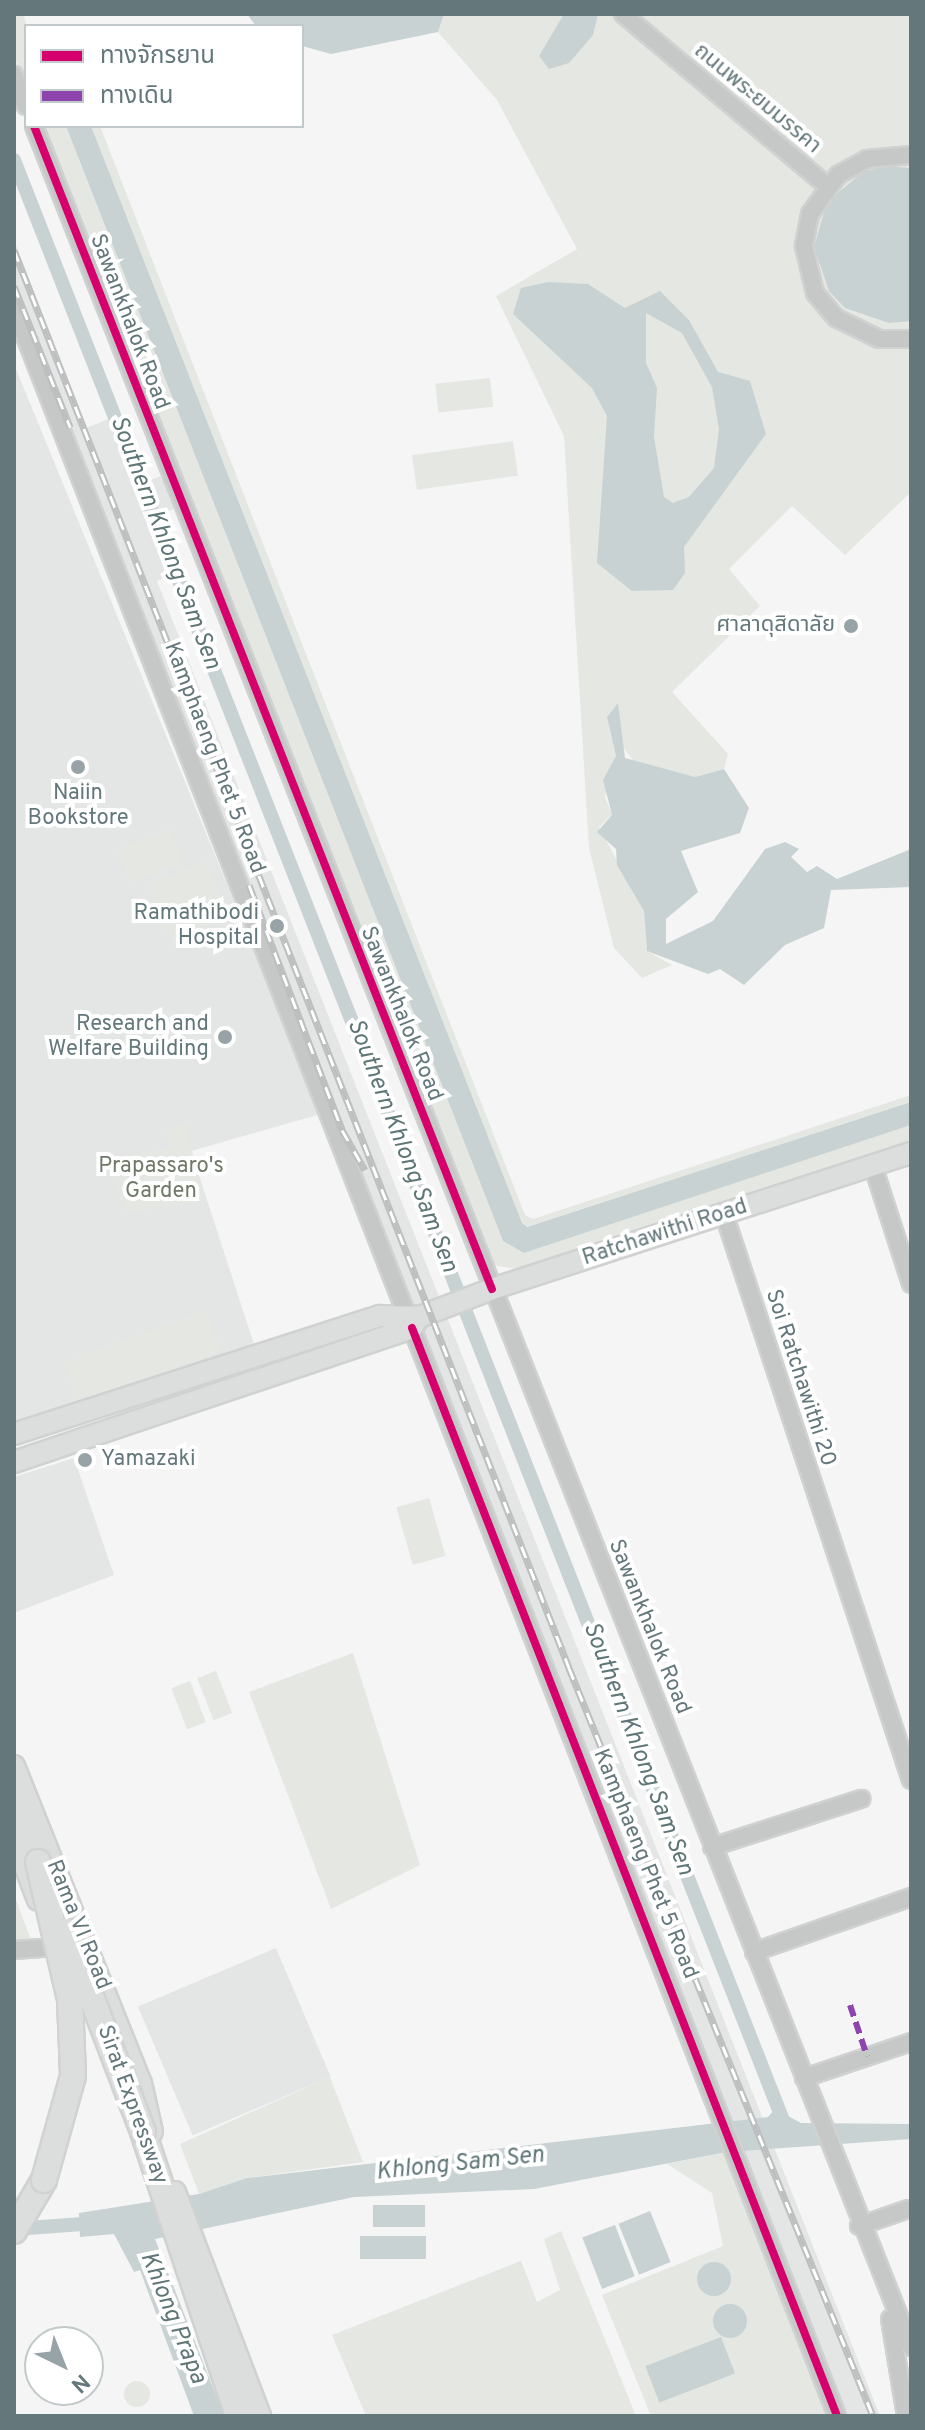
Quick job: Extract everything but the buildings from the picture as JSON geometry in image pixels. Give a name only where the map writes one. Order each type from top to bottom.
[{"type":"highway","name":"Sirat Expressway","points":[[14,1799],[143,2132],[238,2416]]},
{"type":"highway","points":[[14,2231],[44,2180],[73,2076],[70,2000],[38,1862]]},
{"type":"main road","name":"Ratchawithi Road","points":[[14,1434],[451,1305],[911,1153]]},
{"type":"main road","name":"Ratchawithi Road","points":[[14,1462],[408,1318]]},
{"type":"main road","points":[[14,1449],[408,1318]]},
{"type":"main road","name":"Rama VI Road","points":[[14,1766],[141,2083],[152,2132],[260,2416]]},
{"type":"main road","name":"Rama VI Road","points":[[14,1837],[56,1947],[119,2087],[152,2132]]},
{"type":"street","name":"ถนนพระยมมรรคา","points":[[623,14],[827,186]]},
{"type":"street","points":[[14,75],[24,101]]},
{"type":"street","name":"Sawankhalok Road","points":[[35,128],[486,1292],[754,1952],[886,2298],[911,2347]]},
{"type":"street","points":[[911,155],[867,159],[827,186],[805,230],[815,293],[849,327],[879,339],[911,339]]},
{"type":"street","name":"Kamphaeng Phet 5 Road","points":[[14,308],[408,1318],[720,2101],[837,2416]]},
{"type":"street","points":[[873,1166],[911,1284]]},
{"type":"street","name":"Soi Ratchawithi 20","points":[[724,1214],[835,1557],[905,1745],[911,1780]]},
{"type":"street","points":[[712,1847],[861,1799]]},
{"type":"street","points":[[754,1952],[911,1897]]},
{"type":"street","points":[[14,1950],[56,1947]]},
{"type":"street","points":[[806,2083],[911,2042]]},
{"type":"street","points":[[859,2226],[908,2209]]},
{"type":"street","name":"Sawankhalok Road","points":[[886,2298],[906,2416]]},
{"type":"shaded area","points":[[14,240],[86,428],[111,418],[137,485],[161,476],[174,509],[151,518],[172,574],[157,581],[880,2416],[846,2416],[14,296]]},
{"type":"shaded area","points":[[14,364],[321,1114],[191,1151],[255,1347],[14,1424]]},
{"type":"shaded area","points":[[74,1458],[114,1575],[14,1613],[14,1477]]},
{"type":"shaded area","points":[[276,1948],[331,2077],[193,2135],[138,2007]]},
{"type":"green space","points":[[14,14],[23,14],[26,24],[24,82],[14,56]]},
{"type":"green space","points":[[444,14],[911,14],[911,492],[845,555],[792,506],[729,569],[760,606],[672,692],[728,754],[724,769],[695,777],[636,764],[620,743],[618,704],[607,717],[616,756],[605,797],[612,815],[599,827],[644,911],[647,951],[672,965],[642,978],[614,948],[589,848],[564,436],[496,296],[577,249],[497,100],[438,32]]},
{"type":"green space","points":[[42,128],[67,128],[503,1241],[524,1253],[911,1125],[911,1142],[525,1270],[491,1265]]},
{"type":"green space","points":[[92,128],[101,128],[525,1215],[533,1219],[911,1095],[911,1102],[526,1227]]},
{"type":"green space","points":[[490,378],[493,407],[438,413],[435,384]]},
{"type":"green space","points":[[513,441],[518,476],[417,490],[412,455]]},
{"type":"green space","points":[[171,829],[184,864],[130,883],[117,848]]},
{"type":"green space","points":[[207,861],[229,917],[169,940],[147,884]]},
{"type":"green space","name":"Prapassaro's Garden","points":[[186,1123],[203,1201],[126,1213],[110,1169],[124,1165],[122,1157],[169,1147],[166,1130]]},
{"type":"green space","points":[[206,1310],[221,1351],[78,1403],[63,1362]]},
{"type":"green space","points":[[429,1498],[446,1556],[413,1565],[396,1507]]},
{"type":"green space","points":[[353,1653],[420,1865],[331,1909],[249,1692]]},
{"type":"green space","points":[[216,1671],[232,1713],[213,1720],[197,1678]]},
{"type":"green space","points":[[190,1681],[206,1722],[187,1729],[171,1688]]},
{"type":"green space","points":[[14,1895],[21,1913],[33,1945],[14,1946]]},
{"type":"green space","points":[[330,2077],[363,2162],[247,2178],[199,2194],[180,2144]]},
{"type":"green space","points":[[727,2152],[830,2416],[651,2416],[602,2295],[723,2246],[712,2193],[667,2164]]},
{"type":"green space","points":[[561,2231],[636,2416],[366,2416],[332,2335],[521,2261],[537,2302],[560,2290],[544,2239]]},
{"type":"green space","points":[[137,2381],[147,2384],[150,2394],[147,2404],[137,2407],[127,2404],[124,2394],[127,2384]]},
{"type":"water","points":[[247,14],[444,14],[438,32],[331,54],[304,47],[304,24],[254,24]]},
{"type":"water","points":[[564,14],[598,14],[593,35],[569,63],[549,69],[539,56]]},
{"type":"water","points":[[67,128],[92,128],[522,1223],[527,1227],[911,1102],[911,1125],[524,1253],[503,1241]]},
{"type":"water","points":[[885,166],[911,168],[911,321],[889,323],[845,308],[829,291],[814,247],[827,202],[863,172]]},
{"type":"water","points":[[548,282],[588,284],[625,308],[660,291],[689,320],[718,372],[750,381],[766,434],[684,547],[685,573],[673,590],[632,591],[597,563],[607,416],[592,388],[513,314],[521,288]],"holes":[[[646,313],[682,333],[712,387],[719,429],[714,468],[689,497],[673,503],[664,497],[654,437],[657,388],[646,363]]]},
{"type":"water","points":[[618,703],[625,758],[695,777],[724,769],[749,808],[740,833],[681,851],[698,892],[666,919],[666,944],[713,921],[765,849],[785,842],[799,849],[791,857],[807,872],[817,866],[837,879],[911,849],[911,887],[831,890],[824,928],[785,945],[744,985],[720,969],[708,974],[647,951],[644,911],[617,865],[616,849],[597,832],[612,815],[603,780],[616,756],[607,717]]},
{"type":"water","name":"Khlong Prapa","points":[[775,2109],[801,2123],[911,2124],[911,2139],[727,2152],[534,2189],[354,2197],[155,2239],[224,2416],[194,2416],[140,2270],[134,2272],[114,2234],[80,2237],[79,2213],[199,2194],[247,2178],[768,2117]]},
{"type":"water","points":[[373,2205],[425,2205],[425,2227],[373,2227]]},
{"type":"water","points":[[650,2211],[671,2262],[639,2275],[618,2224]]},
{"type":"water","points":[[615,2225],[635,2276],[602,2289],[582,2238]]},
{"type":"water","points":[[360,2236],[426,2236],[426,2259],[360,2259]]},
{"type":"water","points":[[714,2262],[726,2267],[731,2279],[726,2291],[714,2296],[702,2291],[697,2279],[702,2267]]},
{"type":"water","points":[[730,2304],[742,2309],[747,2321],[742,2333],[730,2338],[718,2333],[713,2321],[718,2309]]},
{"type":"water","points":[[721,2337],[735,2373],[659,2402],[645,2366]]},
{"type":"waterway","name":"Southern Khlong Sam Sen","points":[[14,160],[786,2128]]},
{"type":"waterway","name":"Khlong Sam Sen","points":[[14,2229],[97,2223]]},
{"type":"railway","points":[[14,250],[569,1668],[873,2416]]},
{"type":"railway","points":[[14,286],[70,427]]},
{"type":"railway","points":[[249,885],[342,1130],[365,1170]]},
{"type":"marked path","points":[[850,2005],[867,2056]]},
{"type":"cycle path","points":[[35,128],[492,1289]]},
{"type":"cycle path","points":[[412,1328],[837,2416]]},
{"type":"place","name":"ศาลาดุสิดาลัย","points":[[851,626]]},
{"type":"place","name":"Naiin Bookstore","points":[[78,767]]},
{"type":"place","name":"Ramathibodi Hospital","points":[[277,926]]},
{"type":"place","name":"Research and Welfare Building","points":[[225,1037]]},
{"type":"place","name":"Yamazaki","points":[[85,1460]]}]
